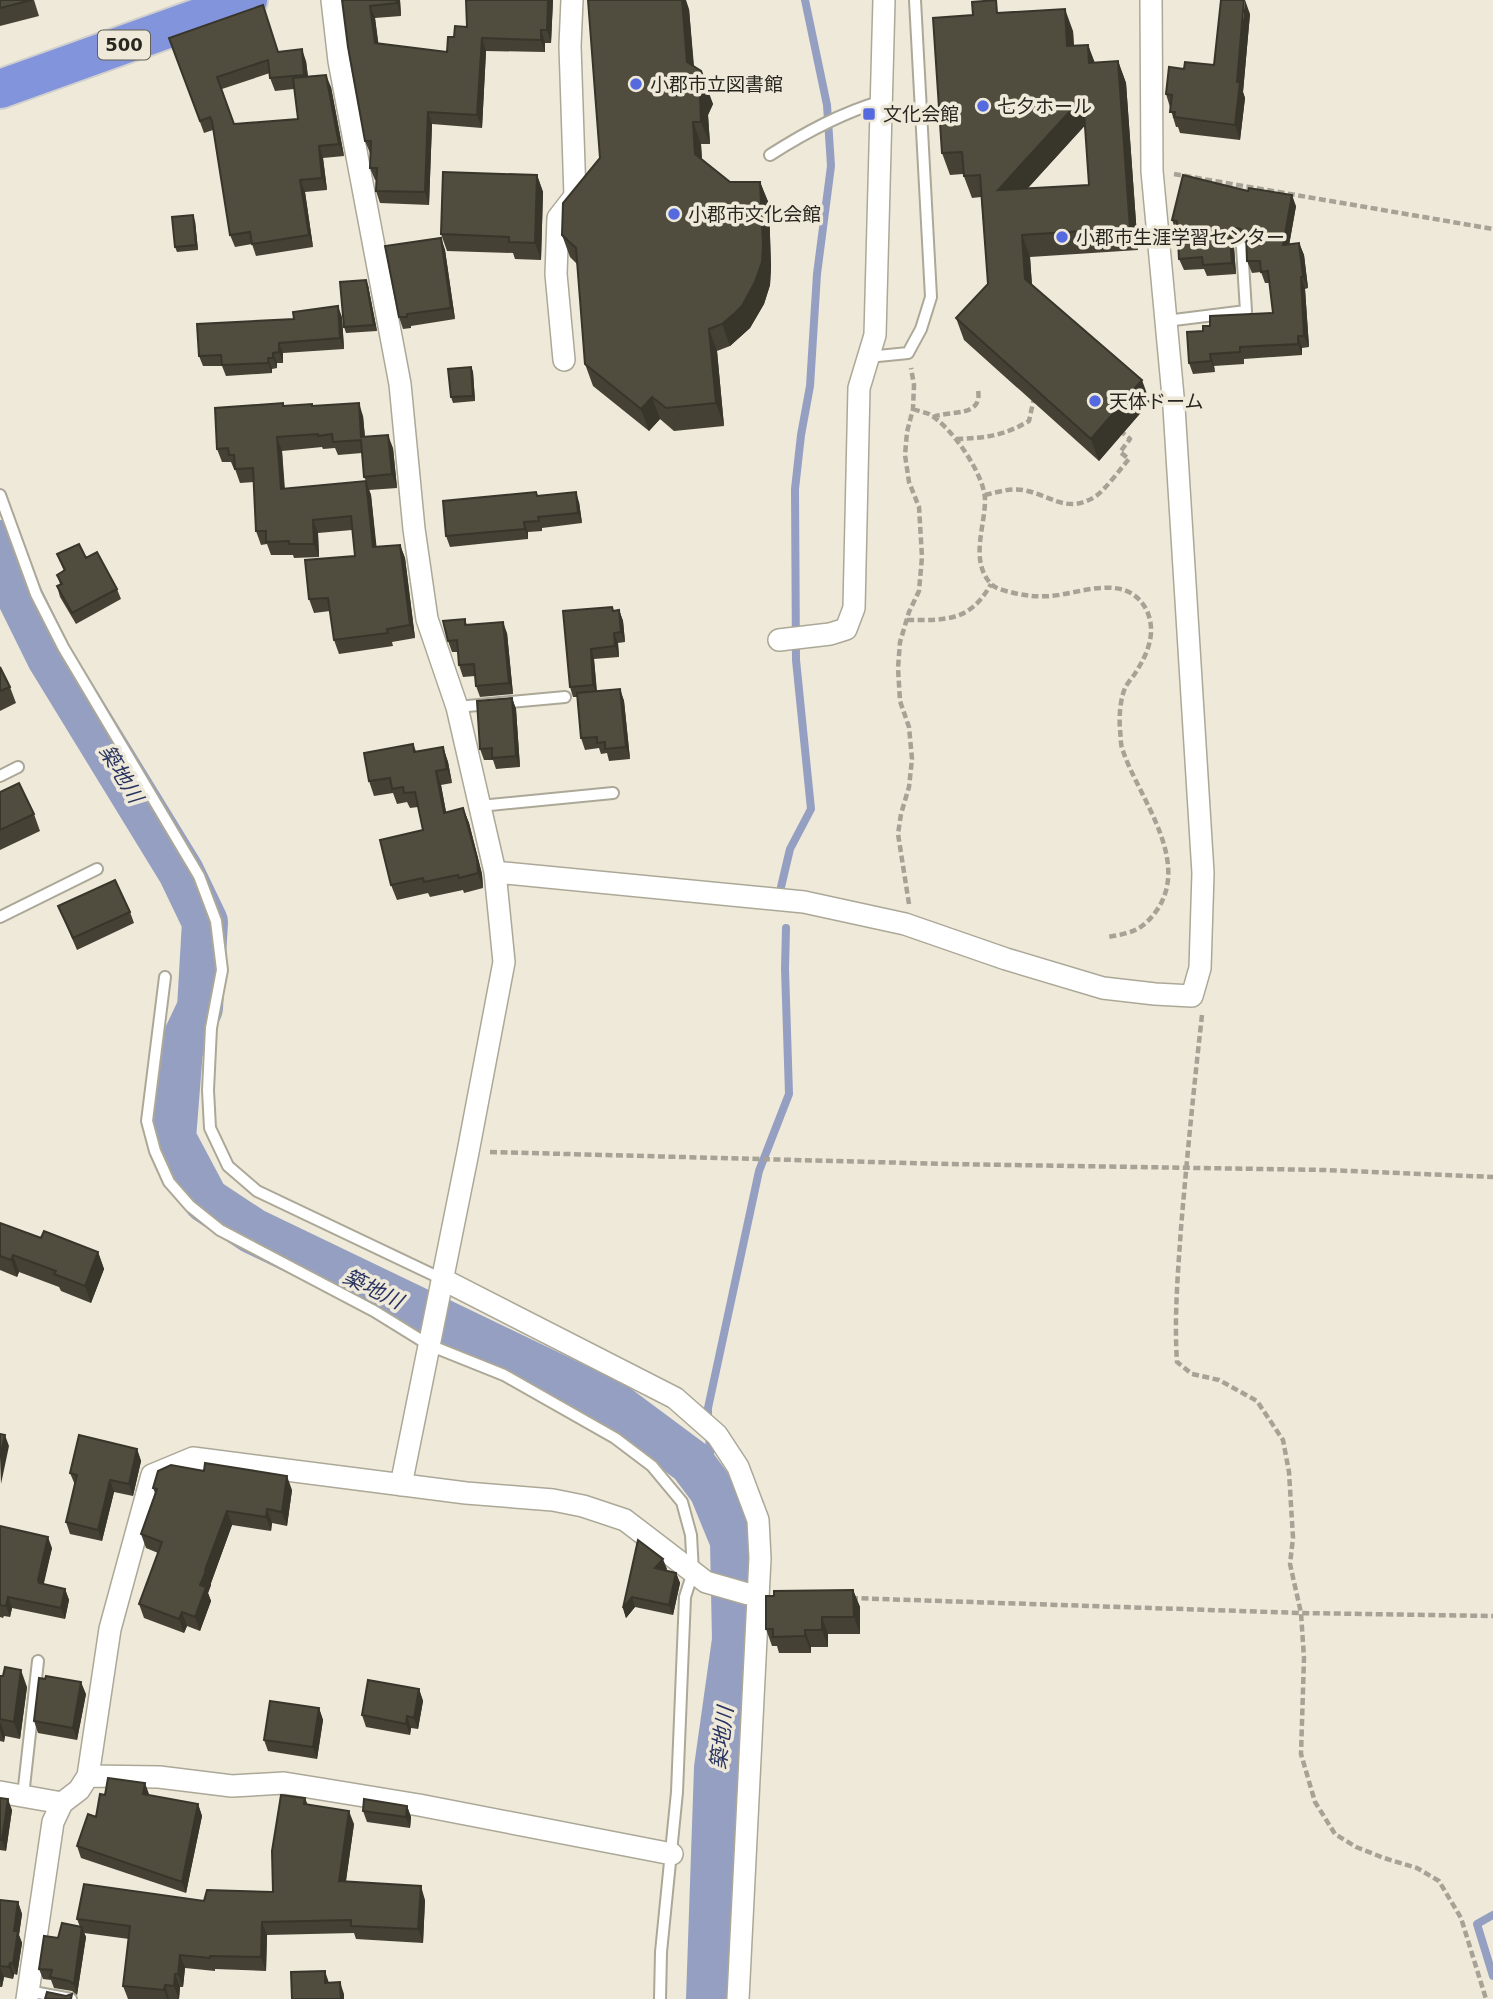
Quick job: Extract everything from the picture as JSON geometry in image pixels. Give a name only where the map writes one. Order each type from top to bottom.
[{"type":"highway","name":"500","points":[[0,89],[248,0]]},
{"type":"street","points":[[332,0],[339,61],[400,384],[414,529],[427,620],[457,707],[495,872],[503,962],[401,1485]]},
{"type":"street","points":[[564,360],[556,274],[558,218],[575,196],[570,46],[572,0]]},
{"type":"street","points":[[779,639],[830,634],[846,629],[855,608],[859,388],[875,335],[884,0]]},
{"type":"street","points":[[495,872],[804,902],[905,924],[1102,989],[1192,996],[1200,968],[1203,873],[1174,407],[1152,171],[1151,0]]},
{"type":"street","points":[[441,1283],[675,1398],[717,1435],[738,1467],[758,1520],[760,1558],[738,1999]]},
{"type":"street","points":[[27,1995],[53,1822],[62,1803],[79,1790],[88,1776],[110,1629],[152,1475],[192,1458],[466,1493],[553,1500],[583,1506],[625,1520],[700,1577],[748,1594]]},
{"type":"street","points":[[88,1776],[159,1777],[232,1786],[284,1783],[419,1805],[672,1854]]},
{"type":"street","points":[[0,1792],[62,1803]]},
{"type":"lane","points":[[868,358],[908,353],[921,329],[932,297],[915,0]]},
{"type":"lane","points":[[770,155],[811,129],[854,109],[882,101]]},
{"type":"lane","points":[[1166,321],[1246,311],[1242,247]]},
{"type":"lane","points":[[0,495],[36,594],[63,647],[199,876],[216,921],[222,970],[211,1028],[208,1090],[211,1128],[228,1166],[257,1191],[441,1283]]},
{"type":"lane","points":[[457,707],[565,697]]},
{"type":"lane","points":[[0,776],[18,767]]},
{"type":"lane","points":[[480,806],[613,793]]},
{"type":"lane","points":[[0,917],[97,869]]},
{"type":"lane","points":[[165,977],[147,1121],[169,1182],[190,1206],[220,1230],[430,1342],[504,1374],[615,1438],[652,1466],[682,1502],[700,1577],[685,1597],[677,1792],[661,1952],[660,1999]]},
{"type":"lane","points":[[23,1796],[38,1661]]},
{"type":"lane","points":[[27,1995],[71,1999]]},
{"type":"path","points":[[1152,171],[1493,229]]},
{"type":"path","points":[[905,924],[909,909],[908,894],[898,835],[909,787],[912,759],[909,727],[900,701],[898,668],[900,642],[919,591],[922,557],[919,507],[909,482],[905,455],[907,432],[914,409],[914,385],[908,353]]},
{"type":"path","points":[[933,417],[943,413],[965,412],[976,407],[978,390]]},
{"type":"path","points":[[955,439],[985,438],[1013,430],[1029,421],[1034,394]]},
{"type":"path","points":[[914,409],[933,417],[955,439],[970,457],[983,486],[985,495],[981,564],[991,584],[1004,591],[1032,597],[1053,596],[1104,586],[1133,594],[1146,608],[1152,627],[1149,649],[1125,688],[1119,718],[1121,748],[1158,829],[1166,852],[1168,876],[1162,902],[1149,922],[1131,933],[1108,937]]},
{"type":"path","points":[[985,495],[1022,490],[1062,505],[1078,504],[1098,495],[1129,459],[1120,452],[1130,439],[1123,433]]},
{"type":"path","points":[[907,620],[941,620],[966,613],[982,600],[991,584]]},
{"type":"path","points":[[1192,996],[1202,1015],[1186,1168],[1175,1336],[1177,1362],[1192,1374],[1219,1380],[1257,1401],[1283,1440],[1289,1472],[1293,1538],[1290,1564],[1301,1613],[1304,1658],[1301,1754],[1315,1802],[1335,1834],[1366,1851],[1417,1868],[1439,1881],[1461,1918],[1486,1999]]},
{"type":"path","points":[[468,1152],[923,1164],[1326,1170],[1493,1177]]},
{"type":"path","points":[[841,1598],[1301,1613],[1493,1616]]},
{"type":"building","points":[[0,0],[32,0],[0,8]]},
{"type":"building","points":[[342,0],[396,0],[397,3],[370,6],[375,43],[447,52],[448,37],[454,37],[455,26],[467,27],[466,0],[548,0],[547,30],[541,30],[541,40],[482,38],[477,115],[428,112],[425,192],[376,191],[377,168],[370,168],[371,141],[365,141]]},
{"type":"building","name":"小郡市文化会館","points":[[588,0],[682,0],[687,62],[701,71],[705,82],[700,93],[701,122],[693,122],[695,154],[730,182],[760,182],[762,262],[742,306],[722,324],[709,329],[716,403],[666,408],[652,397],[641,409],[585,364],[576,248],[562,235],[563,203],[600,158]]},
{"type":"building","name":"小郡市生涯学習センター","points":[[996,0],[997,13],[1065,9],[1067,46],[1088,45],[1089,63],[1118,61],[1130,228],[1022,235],[1025,279],[1142,380],[1091,439],[956,318],[988,284],[980,175],[964,176],[962,152],[942,153],[933,18],[973,15],[972,2]],"holes":[[[1083,97],[1089,185],[998,190]]]},
{"type":"building","points":[[1221,0],[1244,0],[1235,125],[1174,117],[1175,112],[1170,112],[1172,95],[1166,94],[1169,67],[1184,69],[1185,62],[1214,65]]},
{"type":"building","points":[[263,5],[278,52],[302,49],[304,75],[270,78],[268,60],[217,77],[234,124],[298,119],[293,78],[326,75],[339,144],[319,146],[322,178],[300,180],[309,235],[252,244],[250,232],[230,235],[212,121],[210,117],[200,121],[169,38]]},
{"type":"building","points":[[443,172],[537,175],[535,243],[509,242],[509,237],[441,234]]},
{"type":"building","points":[[1183,175],[1248,191],[1249,188],[1292,195],[1283,245],[1299,243],[1303,277],[1304,336],[1298,336],[1298,344],[1240,347],[1240,352],[1210,354],[1211,361],[1189,363],[1187,332],[1203,331],[1203,326],[1210,326],[1210,316],[1273,313],[1268,271],[1261,272],[1260,261],[1247,261],[1244,231],[1233,229],[1230,235],[1232,263],[1203,265],[1202,257],[1179,259],[1177,221],[1172,220]]},
{"type":"building","points":[[193,215],[196,245],[175,247],[172,217]]},
{"type":"building","points":[[441,238],[451,308],[399,317],[385,246]]},
{"type":"building","points":[[366,280],[374,325],[344,327],[340,282]]},
{"type":"building","points":[[338,306],[340,338],[279,343],[279,352],[273,353],[273,358],[268,358],[268,363],[222,365],[221,355],[199,356],[197,324],[294,319],[293,312]]},
{"type":"building","points":[[471,367],[473,396],[451,397],[448,369]]},
{"type":"building","points":[[283,403],[283,406],[312,406],[359,403],[361,437],[388,435],[392,474],[364,477],[361,440],[333,442],[332,434],[277,437],[281,489],[366,481],[373,547],[400,545],[410,625],[387,629],[388,633],[334,640],[328,598],[309,599],[305,560],[355,556],[351,516],[313,520],[314,544],[266,542],[266,531],[256,531],[253,468],[235,469],[234,455],[229,455],[228,448],[217,449],[215,408]]},
{"type":"building","points":[[536,492],[537,496],[576,492],[578,513],[538,517],[539,521],[524,522],[525,529],[446,536],[443,501]]},
{"type":"building","points":[[79,544],[86,558],[97,552],[117,589],[72,613],[57,586],[62,584],[57,575],[65,570],[57,554]]},
{"type":"building","points":[[612,607],[613,611],[619,610],[621,632],[614,633],[615,646],[591,649],[593,685],[570,687],[563,611]]},
{"type":"building","points":[[465,619],[465,625],[503,622],[509,683],[476,686],[474,664],[459,665],[457,640],[448,641],[443,621]]},
{"type":"building","points":[[0,667],[10,687],[0,691]]},
{"type":"building","points":[[620,689],[626,747],[605,749],[605,742],[597,743],[597,737],[581,738],[577,693]]},
{"type":"building","points":[[512,698],[516,756],[492,758],[492,748],[480,749],[477,701]]},
{"type":"building","points":[[413,744],[414,752],[443,747],[447,769],[436,771],[444,813],[463,808],[477,859],[478,873],[424,882],[423,878],[391,885],[380,840],[423,830],[415,792],[404,793],[403,787],[392,789],[390,778],[369,781],[364,753]]},
{"type":"building","points":[[19,783],[34,814],[0,830],[0,792]]},
{"type":"building","points":[[115,880],[130,912],[73,938],[58,906]]},
{"type":"building","points":[[0,1223],[41,1238],[44,1231],[98,1252],[85,1286],[54,1274],[56,1271],[13,1255],[11,1260],[0,1256]]},
{"type":"building","points":[[0,1434],[5,1435],[0,1457]]},
{"type":"building","points":[[79,1435],[137,1449],[129,1484],[110,1480],[98,1530],[66,1522],[77,1475],[70,1473]]},
{"type":"building","points":[[205,1463],[287,1476],[282,1512],[267,1509],[266,1517],[227,1511],[200,1585],[206,1587],[195,1617],[182,1612],[179,1619],[139,1604],[162,1542],[141,1534],[157,1489],[153,1488],[158,1471],[171,1465],[204,1471]]},
{"type":"building","points":[[0,1526],[48,1537],[38,1580],[39,1583],[65,1589],[61,1608],[8,1597],[6,1606],[0,1605]]},
{"type":"building","points":[[638,1540],[663,1559],[655,1568],[676,1573],[669,1605],[632,1597],[623,1608]]},
{"type":"building","points":[[853,1590],[854,1617],[822,1617],[822,1630],[805,1630],[805,1636],[773,1637],[773,1629],[766,1629],[766,1596],[774,1596],[774,1591]]},
{"type":"building","points":[[5,1667],[21,1670],[14,1722],[0,1719],[0,1676],[3,1676]]},
{"type":"building","points":[[46,1676],[81,1682],[73,1728],[34,1721],[39,1678],[45,1679]]},
{"type":"building","points":[[368,1680],[419,1689],[414,1718],[407,1716],[406,1724],[362,1715]]},
{"type":"building","points":[[270,1701],[319,1708],[313,1747],[264,1740]]},
{"type":"building","points":[[108,1778],[145,1783],[143,1794],[198,1804],[182,1882],[77,1846],[88,1814],[96,1817],[100,1794],[105,1795]]},
{"type":"building","points":[[281,1795],[305,1798],[304,1804],[349,1811],[339,1881],[421,1886],[418,1929],[351,1926],[351,1920],[262,1922],[261,1957],[210,1958],[180,1955],[174,1986],[165,1985],[164,1990],[123,1986],[130,1926],[77,1919],[84,1884],[204,1901],[207,1890],[273,1892],[272,1851]]},
{"type":"building","points":[[0,1798],[8,1799],[2,1840],[0,1840]]},
{"type":"building","points":[[364,1799],[407,1806],[406,1817],[363,1811]]},
{"type":"building","points":[[0,1900],[18,1902],[14,1931],[18,1931],[13,1964],[10,1963],[9,1967],[0,1966]]},
{"type":"building","points":[[62,1923],[82,1927],[74,1984],[50,1977],[52,1970],[39,1969],[44,1936],[58,1938]]},
{"type":"building","points":[[325,1971],[325,1983],[340,1982],[341,1999],[292,1999],[291,1972]]},
{"type":"building","points":[[47,1992],[66,1996],[72,1994],[71,1999],[45,1999]]},
{"type":"waterway","points":[[781,887],[790,849],[811,809],[796,660],[795,489],[810,386],[817,274],[831,166],[827,105],[805,0]]},
{"type":"waterway","name":"築地川","points":[[0,543],[12,581],[50,658],[181,872],[205,922],[200,1008],[180,1050],[173,1138],[206,1200],[253,1231],[613,1404],[691,1462],[712,1490],[733,1541],[735,1640],[717,1768],[709,1999]]},
{"type":"waterway","points":[[708,1421],[708,1408],[759,1171],[789,1094],[786,928]]},
{"type":"waterway","points":[[709,1434],[712,1490]]},
{"type":"waterway","points":[[1493,1915],[1477,1924],[1493,1976]]},
{"type":"place","name":"小郡市立図書館","points":[[636,84]]},
{"type":"place","name":"七夕ホール","points":[[983,106]]},
{"type":"place","name":"文化会館","points":[[869,114]]},
{"type":"place","name":"小郡市文化会館","points":[[674,214]]},
{"type":"place","name":"小郡市生涯学習センター","points":[[1062,237]]},
{"type":"place","name":"天体ドーム","points":[[1095,401]]}]
